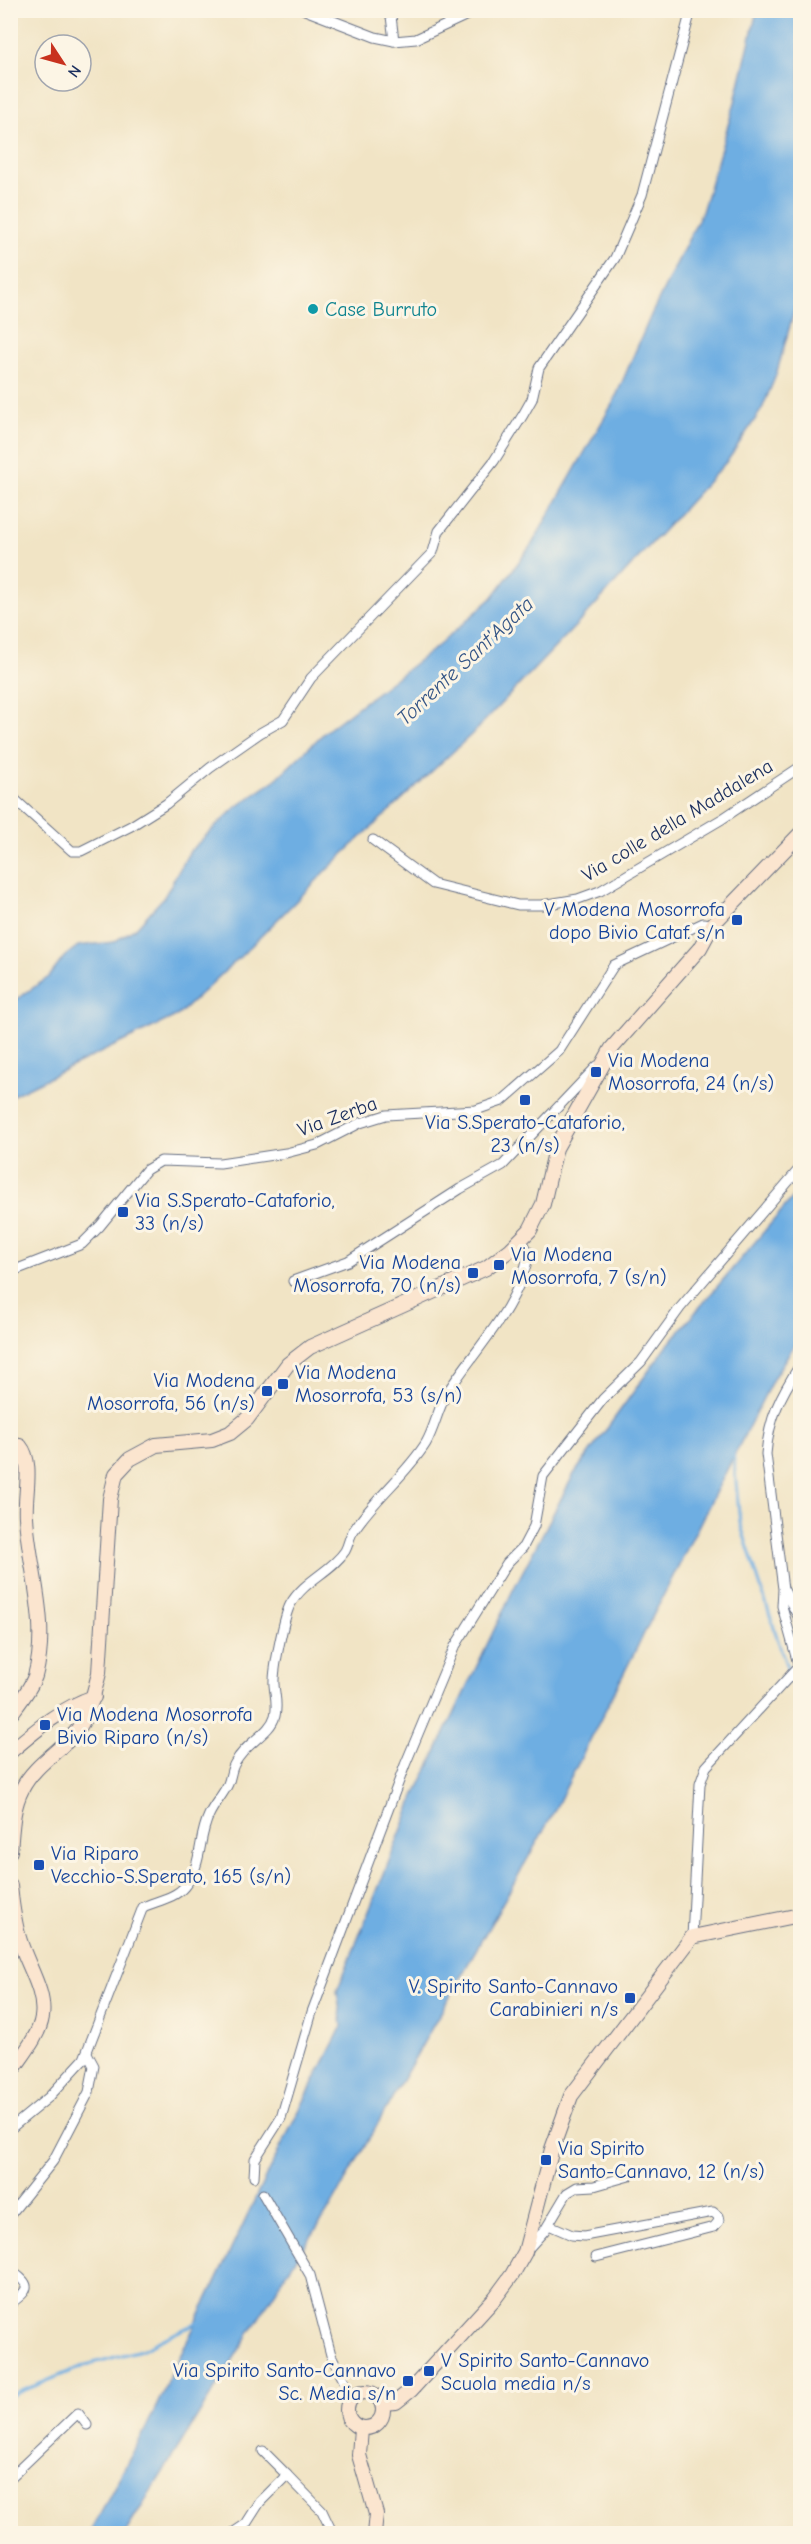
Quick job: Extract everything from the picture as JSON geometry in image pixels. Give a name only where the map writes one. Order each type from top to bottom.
[{"type":"street","points":[[304,10],[375,37],[394,41],[417,39],[478,10]]},
{"type":"street","points":[[385,10],[391,16],[394,41]]},
{"type":"street","points":[[10,795],[72,851],[81,851],[131,826],[166,804],[210,768],[260,733],[283,720],[310,678],[433,552],[439,531],[494,461],[523,415],[532,399],[538,368],[615,258],[642,195],[692,10]]},
{"type":"street","name":"Via colle della Maddalena","points":[[372,840],[433,884],[518,905],[578,899],[600,891],[722,819],[801,767]]},
{"type":"street","points":[[293,1281],[348,1261],[460,1189],[502,1165],[612,1050],[700,948],[713,924],[801,834]]},
{"type":"street","name":"Via Zerba","points":[[10,1272],[82,1244],[100,1226],[146,1170],[161,1161],[220,1163],[286,1153],[317,1145],[360,1123],[386,1115],[476,1110],[502,1101],[547,1064],[559,1051],[614,966],[703,923],[713,924]]},
{"type":"street","points":[[10,1851],[13,1815],[22,1788],[48,1758],[75,1733],[93,1697],[99,1673],[110,1499],[116,1474],[130,1459],[156,1445],[212,1440],[230,1433],[247,1419],[288,1364],[310,1347],[486,1269],[530,1230],[543,1204],[556,1148],[612,1050]]},
{"type":"street","points":[[254,2177],[255,2159],[281,2118],[312,2012],[405,1765],[454,1648],[507,1563],[523,1547],[534,1526],[543,1476],[603,1399],[641,1362],[680,1308],[801,1168]]},
{"type":"street","points":[[10,2129],[50,2097],[87,2053],[143,1907],[172,1896],[183,1889],[194,1873],[209,1815],[228,1784],[233,1765],[244,1749],[270,1730],[277,1704],[275,1671],[290,1605],[308,1581],[345,1551],[352,1532],[378,1499],[405,1473],[427,1441],[446,1395],[506,1314],[520,1284],[529,1253],[521,1239]]},
{"type":"street","points":[[525,2252],[552,2149],[571,2096],[692,1937],[700,1784],[706,1767],[798,1670],[782,1606],[783,1589],[766,1454],[767,1436],[779,1397],[801,1365]]},
{"type":"street","points":[[10,1444],[20,1446],[27,1455],[26,1517],[39,1605],[39,1644],[34,1677],[25,1695],[10,1714]]},
{"type":"street","points":[[783,1589],[801,1620]]},
{"type":"street","points":[[10,1752],[74,1703],[93,1697]]},
{"type":"street","points":[[10,1886],[20,1942],[42,2001],[42,2019],[33,2039],[10,2074]]},
{"type":"street","points":[[692,1937],[801,1915]]},
{"type":"street","points":[[10,2215],[52,2160],[89,2092],[94,2066],[87,2053]]},
{"type":"street","points":[[382,2403],[396,2402],[411,2390],[495,2298],[525,2252],[549,2224],[567,2193],[577,2187],[594,2186],[629,2176]]},
{"type":"street","points":[[263,2194],[310,2276],[331,2355],[352,2397]]},
{"type":"street","points":[[549,2224],[572,2235],[584,2236],[714,2212],[718,2216],[719,2221],[714,2227],[596,2257]]},
{"type":"street","points":[[10,2270],[26,2280],[27,2285],[26,2292],[10,2304]]},
{"type":"street","points":[[360,2392],[369,2392],[377,2396],[382,2403],[384,2411],[382,2419],[369,2429],[361,2429],[349,2419],[348,2404],[352,2397],[360,2392]]},
{"type":"street","points":[[10,2478],[78,2413],[87,2425]]},
{"type":"street","points":[[361,2429],[359,2456],[376,2514],[374,2533]]},
{"type":"street","points":[[263,2451],[322,2511],[333,2534]]},
{"type":"street","points":[[231,2534],[246,2524],[260,2502],[287,2475]]},
{"type":"water","name":"Torrente Sant'Agata","points":[[757,11],[800,11],[800,290],[776,375],[762,409],[728,460],[585,616],[472,734],[341,856],[178,1015],[11,1096],[11,1003],[49,977],[64,957],[78,946],[114,942],[136,928],[164,897],[190,851],[235,808],[274,781],[325,732],[439,645],[492,598],[532,544],[614,401],[651,315],[702,212],[735,102]]},
{"type":"water","points":[[800,1189],[800,1336],[774,1377],[549,1821],[327,2213],[290,2268],[125,2533],[89,2534],[145,2430],[266,2176],[342,2026],[337,1991],[415,1796],[513,1590],[574,1474],[666,1347]]},
{"type":"waterway","points":[[733,1451],[740,1523],[789,1674]]},
{"type":"waterway","points":[[791,1680],[800,1710]]},
{"type":"waterway","points":[[10,2396],[86,2365],[141,2350],[198,2322]]},
{"type":"place","name":"Case Burruto","points":[[313,309]]},
{"type":"place","name":"V Modena Mosorrofa dopo Bivio Cataf. s/n","points":[[737,920]]},
{"type":"place","name":"Via Modena Mosorrofa, 24 (n/s)","points":[[596,1072]]},
{"type":"place","name":"Via S.Sperato-Cataforio, 23 (n/s)","points":[[525,1100]]},
{"type":"place","name":"Via S.Sperato-Cataforio, 33 (n/s)","points":[[123,1212]]},
{"type":"place","name":"Via Modena Mosorrofa, 7 (s/n)","points":[[499,1265]]},
{"type":"place","name":"Via Modena Mosorrofa, 70 (n/s)","points":[[473,1273]]},
{"type":"place","name":"Via Modena Mosorrofa, 53 (s/n)","points":[[283,1384]]},
{"type":"place","name":"Via Modena Mosorrofa, 56 (n/s)","points":[[267,1391]]},
{"type":"place","name":"Via Modena Mosorrofa Bivio Riparo (n/s)","points":[[45,1725]]},
{"type":"place","name":"Via Riparo Vecchio-S.Sperato, 165 (s/n)","points":[[39,1865]]},
{"type":"place","name":"V. Spirito Santo-Cannavo Carabinieri n/s","points":[[630,1998]]},
{"type":"place","name":"Via Spirito Santo-Cannavo, 12 (n/s)","points":[[546,2160]]},
{"type":"place","name":"V Spirito Santo-Cannavo Scuola media n/s","points":[[429,2371]]},
{"type":"place","name":"Via Spirito Santo-Cannavo Sc. Media s/n","points":[[408,2381]]}]
